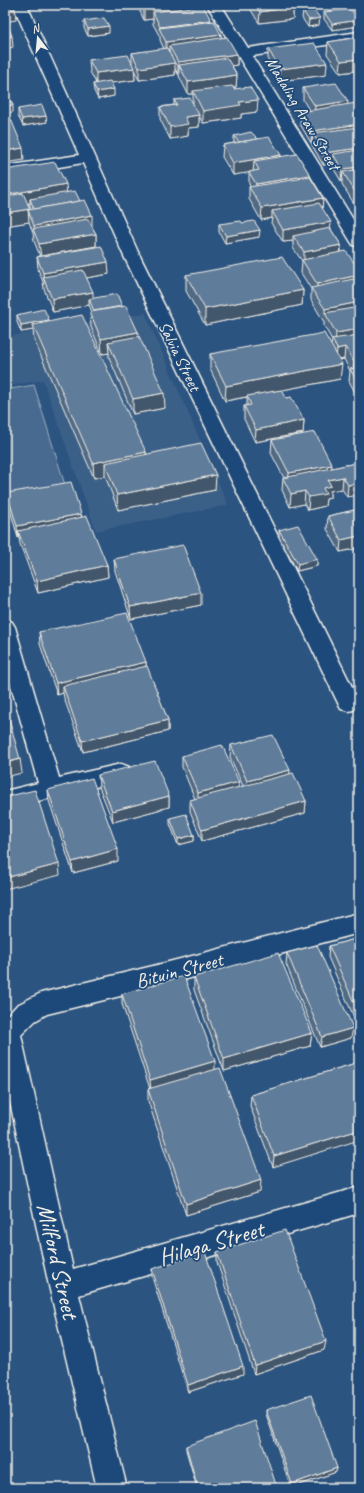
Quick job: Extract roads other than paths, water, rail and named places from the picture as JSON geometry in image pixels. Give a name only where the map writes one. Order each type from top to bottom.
[{"type":"street","name":"Salvia Street","points":[[20,5],[130,252],[350,703]]},
{"type":"street","name":"Madaling Araw Street","points":[[214,5],[359,242]]},
{"type":"street","points":[[244,52],[359,36]]},
{"type":"street","points":[[5,171],[87,158]]},
{"type":"street","points":[[5,627],[51,789]]},
{"type":"street","points":[[5,800],[121,773]]},
{"type":"street","name":"Bituin Street","points":[[8,1032],[26,1013],[41,1004],[153,977],[359,923]]},
{"type":"street","name":"Milford Street","points":[[8,1032],[63,1286],[112,1488]]},
{"type":"street","name":"Hilaga Street","points":[[63,1286],[359,1200]]}]
